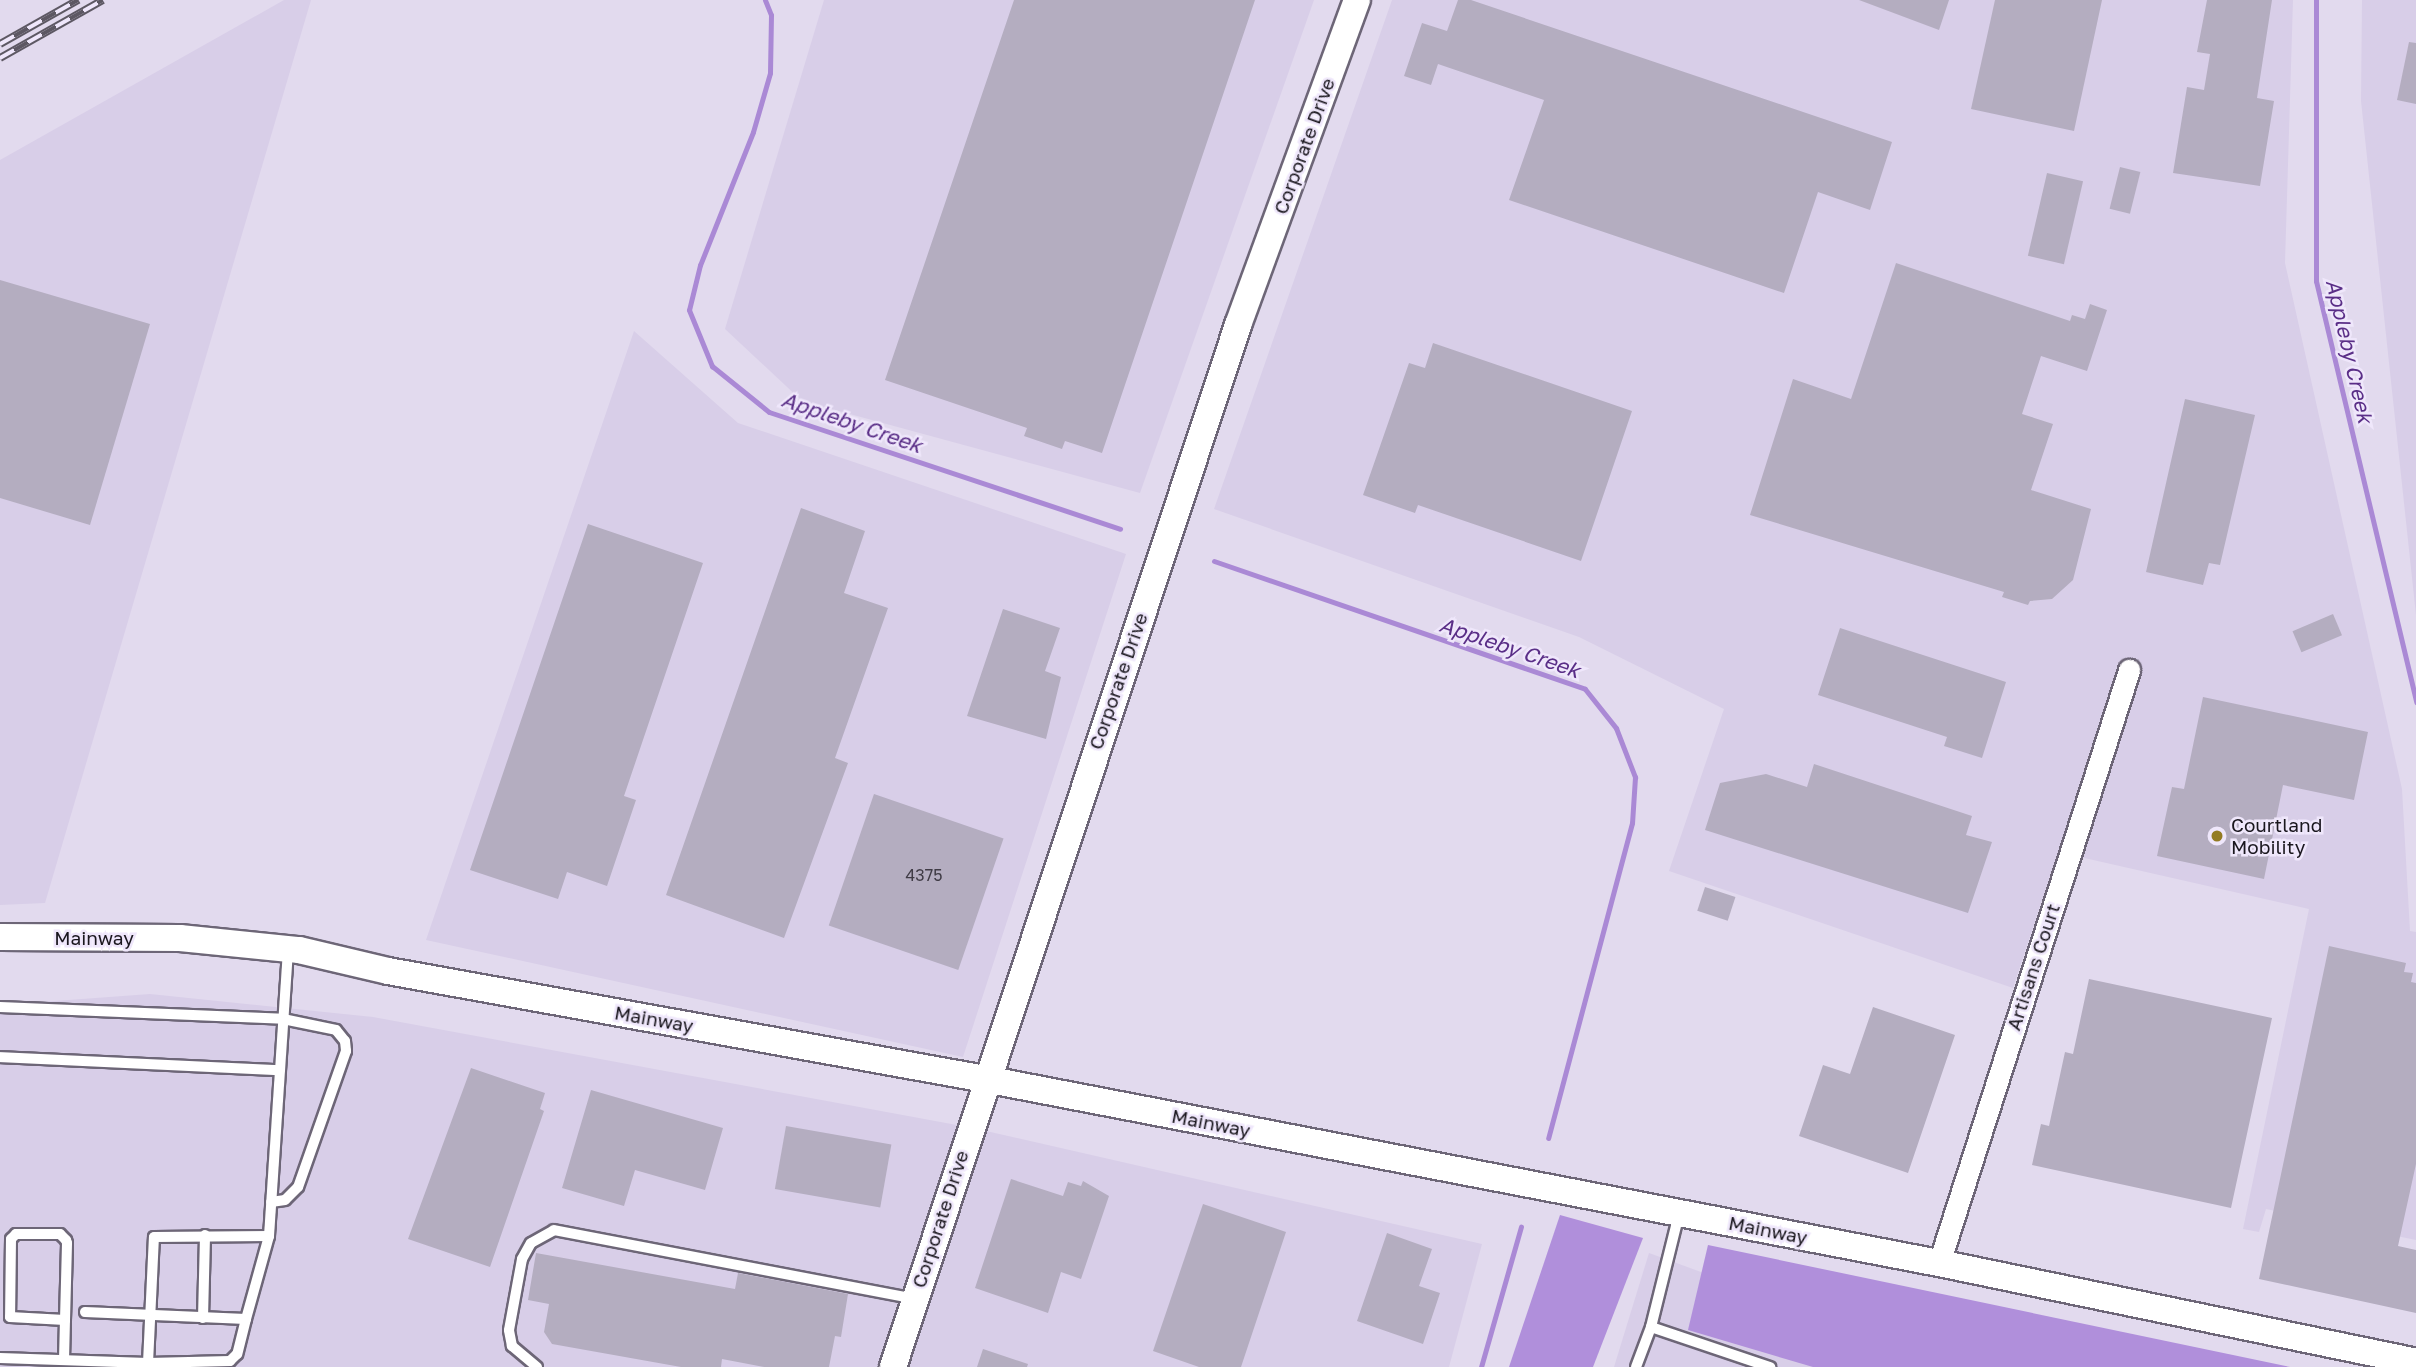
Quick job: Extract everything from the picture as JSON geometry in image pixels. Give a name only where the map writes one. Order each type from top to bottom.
[{"type":"street","name":"Corporate Drive","points":[[893,1367],[985,1079],[1238,325],[1357,0]]},
{"type":"street","name":"Artisans Court","points":[[1939,1264],[2129,670]]},
{"type":"street","name":"Mainway","points":[[0,937],[180,938],[288,949],[985,1079],[1679,1213],[2416,1362]]},
{"type":"lane","points":[[0,1358],[225,1363],[237,1354],[269,1236],[288,949]]},
{"type":"lane","points":[[0,1006],[283,1019],[336,1030],[346,1046],[298,1187],[285,1200],[271,1202]]},
{"type":"lane","points":[[0,1057],[280,1070]]},
{"type":"lane","points":[[1636,1367],[1651,1327],[1679,1213]]},
{"type":"lane","points":[[537,1367],[512,1346],[509,1330],[522,1259],[531,1243],[554,1230],[915,1299]]},
{"type":"lane","points":[[64,1360],[65,1320],[66,1240],[60,1234],[16,1234],[11,1239],[10,1317],[65,1320]]},
{"type":"lane","points":[[203,1318],[205,1235]]},
{"type":"lane","points":[[148,1363],[154,1237],[269,1236]]},
{"type":"lane","points":[[85,1312],[246,1320]]},
{"type":"lane","points":[[1651,1327],[1770,1367]]},
{"type":"shaded area","points":[[284,0],[311,0],[45,903],[0,905],[0,160]]},
{"type":"shaded area","points":[[824,0],[1314,0],[1140,493],[802,401],[725,329]]},
{"type":"shaded area","points":[[1392,0],[2293,0],[2285,263],[2402,789],[2410,931],[2416,932],[2416,1240],[2266,1209],[2259,1232],[2243,1229],[2309,909],[2058,852],[2013,988],[1669,871],[1724,709],[1579,637],[1214,509]]},
{"type":"shaded area","points":[[2362,0],[2416,0],[2416,615],[2361,101]]},
{"type":"shaded area","points":[[634,331],[738,423],[1126,554],[963,1057],[426,940]]},
{"type":"shaded area","points":[[150,994],[373,1017],[973,1128],[1482,1244],[1449,1367],[0,1367],[0,1005]]},
{"type":"shaded area","points":[[1560,1215],[1643,1238],[1593,1367],[1509,1367]]},
{"type":"shaded area","points":[[1708,1245],[2290,1367],[1813,1367],[1688,1330]]},
{"type":"shaded area","points":[[1649,1253],[1961,1367],[1614,1367]]},
{"type":"building","points":[[1014,0],[1255,0],[1102,453],[1065,441],[1062,449],[1024,436],[1027,428],[885,380]]},
{"type":"building","points":[[1458,0],[1471,0],[1892,142],[1870,210],[1818,192],[1784,293],[1509,200],[1544,100],[1438,64],[1431,85],[1404,76],[1422,23],[1447,31]]},
{"type":"building","points":[[1859,0],[1949,0],[1939,30]]},
{"type":"building","points":[[1995,0],[2102,0],[2074,131],[1971,109]]},
{"type":"building","points":[[2207,0],[2272,0],[2257,98],[2274,101],[2260,186],[2173,173],[2187,87],[2204,90],[2210,54],[2197,52]]},
{"type":"building","points":[[2409,42],[2416,43],[2416,104],[2397,100]]},
{"type":"building","points":[[2120,167],[2140,172],[2130,214],[2110,209]]},
{"type":"building","points":[[2047,173],[2083,181],[2064,264],[2028,256]]},
{"type":"building","points":[[1896,263],[2070,321],[2072,315],[2085,319],[2090,304],[2107,310],[2087,371],[2041,356],[2022,414],[2053,424],[2031,490],[2091,509],[2073,580],[2052,599],[2030,601],[2028,605],[2002,597],[2004,592],[1750,515],[1793,379],[1851,399]]},
{"type":"building","points":[[0,280],[150,324],[90,525],[0,498]]},
{"type":"building","points":[[1433,343],[1632,411],[1581,561],[1418,505],[1415,513],[1363,495],[1409,363],[1425,368]]},
{"type":"building","points":[[2185,399],[2255,415],[2220,565],[2209,563],[2203,585],[2146,572]]},
{"type":"building","points":[[801,508],[865,531],[844,593],[888,608],[835,758],[848,763],[784,938],[666,895]]},
{"type":"building","points":[[588,524],[703,563],[624,796],[636,800],[607,886],[567,872],[558,899],[470,870]]},
{"type":"building","points":[[1003,609],[1060,628],[1045,671],[1061,677],[1046,739],[967,716]]},
{"type":"building","points":[[2333,614],[2342,635],[2301,652],[2292,631]]},
{"type":"building","points":[[1840,628],[2006,682],[1982,758],[1944,746],[1947,737],[1818,695]]},
{"type":"building","points":[[2203,697],[2368,732],[2354,800],[2283,785],[2264,879],[2157,856],[2172,787],[2184,789]]},
{"type":"building","points":[[1814,764],[1972,816],[1966,835],[1992,842],[1968,913],[1705,830],[1720,783],[1766,774],[1807,787]]},
{"type":"building","points":[[874,794],[1004,839],[958,970],[829,925]]},
{"type":"building","points":[[1705,887],[1735,897],[1728,921],[1697,911]]},
{"type":"building","points":[[2329,946],[2406,963],[2404,972],[2413,973],[2411,982],[2416,983],[2416,1164],[2398,1246],[2416,1250],[2416,1313],[2259,1279]]},
{"type":"building","points":[[2089,979],[2272,1018],[2231,1208],[2032,1165],[2041,1124],[2049,1126],[2065,1052],[2073,1054]]},
{"type":"building","points":[[1873,1007],[1955,1035],[1908,1173],[1799,1136],[1823,1065],[1850,1074]]},
{"type":"building","points":[[471,1068],[545,1093],[540,1109],[544,1111],[490,1267],[408,1239]]},
{"type":"building","points":[[591,1090],[723,1128],[705,1190],[635,1170],[624,1206],[562,1188]]},
{"type":"building","points":[[786,1126],[891,1145],[880,1208],[775,1189]]},
{"type":"building","points":[[1011,1179],[1063,1196],[1068,1182],[1081,1186],[1083,1181],[1109,1196],[1081,1279],[1061,1272],[1048,1313],[975,1288]]},
{"type":"building","points":[[1203,1204],[1286,1232],[1241,1367],[1199,1367],[1153,1351]]},
{"type":"building","points":[[1387,1233],[1432,1249],[1419,1286],[1440,1293],[1423,1344],[1357,1321]]},
{"type":"building","points":[[536,1253],[735,1289],[738,1273],[848,1294],[841,1337],[835,1336],[829,1367],[764,1367],[722,1359],[721,1367],[681,1367],[552,1344],[544,1332],[549,1304],[528,1300]]},
{"type":"building","points":[[983,1349],[1028,1364],[1027,1367],[977,1367]]},
{"type":"waterway","name":"Appleby Creek","points":[[765,0],[771,15],[770,73],[753,132],[700,265],[689,310],[712,366],[769,412],[1120,529]]},
{"type":"waterway","name":"Appleby Creek","points":[[2316,0],[2316,281],[2416,702]]},
{"type":"waterway","name":"Appleby Creek","points":[[1214,561],[1585,689],[1616,728],[1635,777],[1632,823],[1548,1138]]},
{"type":"waterway","name":"Appleby Creek","points":[[1481,1367],[1521,1227]]},
{"type":"railway","points":[[0,44],[78,0]]},
{"type":"railway","points":[[0,58],[103,0]]},
{"type":"place","name":"Courtland Mobility","points":[[2217,836]]}]
